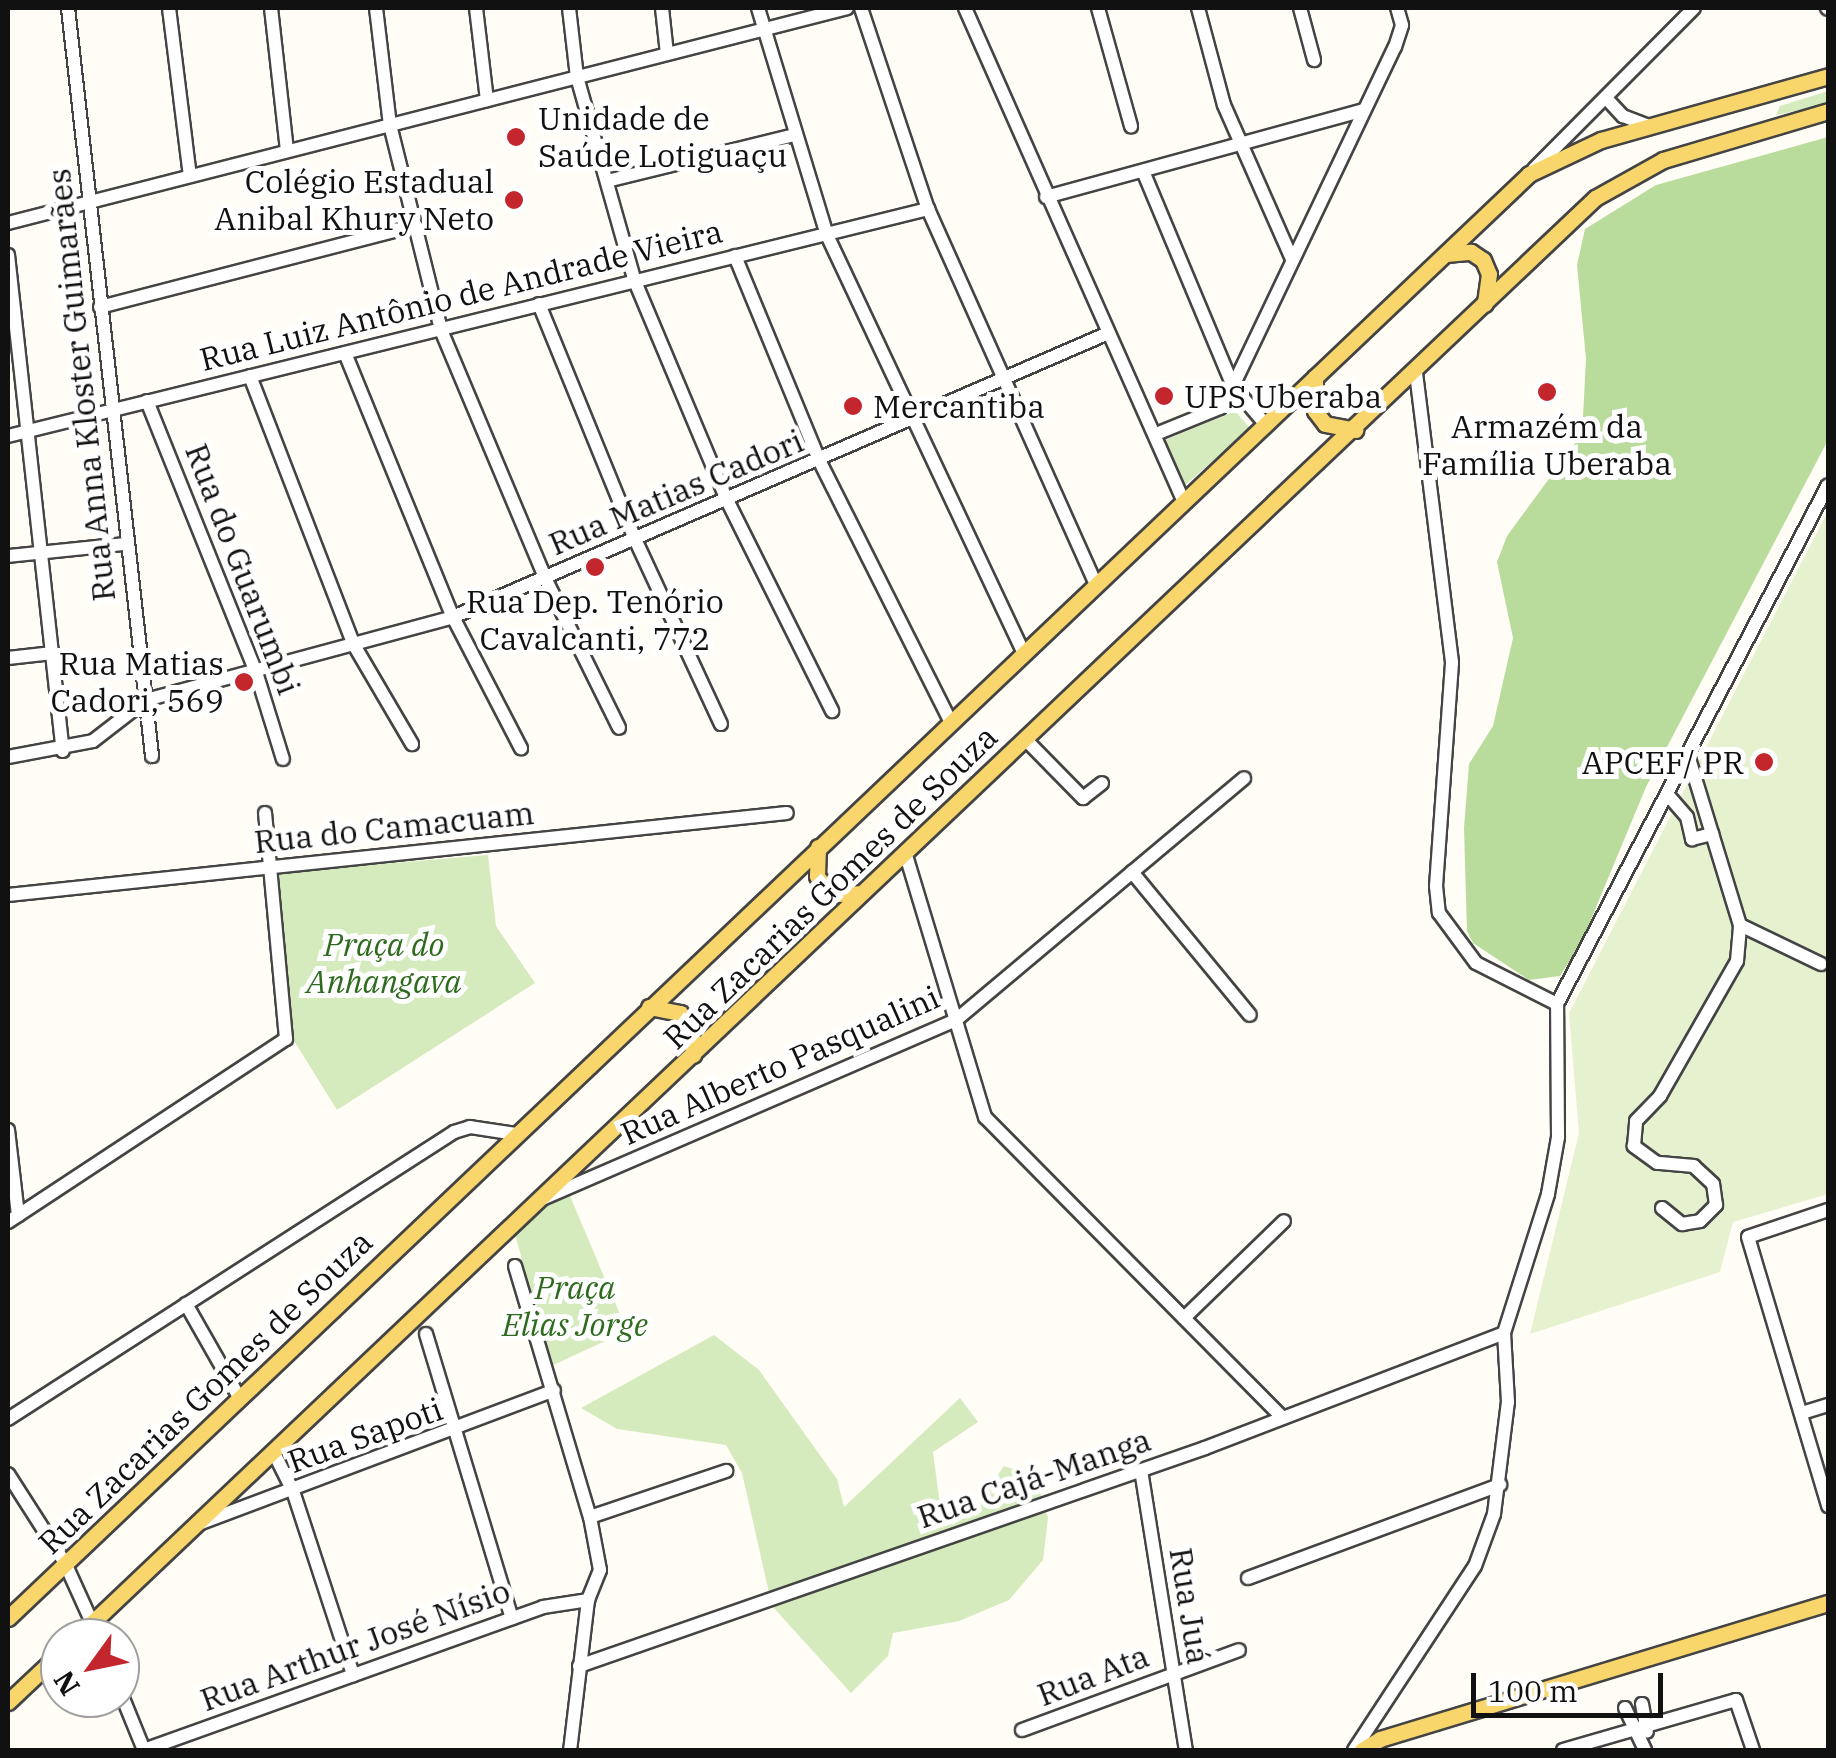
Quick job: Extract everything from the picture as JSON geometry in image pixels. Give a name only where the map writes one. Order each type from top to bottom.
[{"type":"main road","name":"Rua Zacarias Gomes de Souza","points":[[8,1618],[1529,174],[1601,140],[1656,128],[1828,76]]},
{"type":"main road","points":[[1780,90],[1772,109],[1788,122]]},
{"type":"main road","name":"Rua Zacarias Gomes de Souza","points":[[107,1618],[193,1527],[1416,373],[1595,198],[1663,160],[1828,111]]},
{"type":"main road","points":[[1443,255],[1471,252],[1483,260],[1489,274],[1485,304]]},
{"type":"main road","points":[[1315,377],[1315,411],[1325,424],[1355,430]]},
{"type":"main road","points":[[818,847],[818,876],[825,887],[837,894],[864,892]]},
{"type":"main road","points":[[649,1007],[680,1012],[691,1024],[693,1055]]},
{"type":"main road","points":[[1362,1750],[1380,1739],[1828,1603]]},
{"type":"main road","points":[[8,1702],[40,1672]]},
{"type":"street","name":"Rua Anna Kloster Guimarães","points":[[68,8],[108,408],[152,756]]},
{"type":"street","points":[[169,8],[190,176]]},
{"type":"street","points":[[271,8],[287,150]]},
{"type":"street","points":[[376,8],[390,125],[441,330],[546,578],[618,728]]},
{"type":"street","points":[[476,8],[487,100]]},
{"type":"street","points":[[569,8],[578,77],[634,278],[727,500],[832,711]]},
{"type":"street","points":[[662,8],[667,54]]},
{"type":"street","points":[[758,8],[760,31],[827,236],[1023,651]]},
{"type":"street","points":[[8,223],[847,8]]},
{"type":"street","points":[[861,8],[928,210],[1095,584]]},
{"type":"street","points":[[965,8],[1106,334],[1156,434],[1183,500]]},
{"type":"street","points":[[1098,8],[1131,126]]},
{"type":"street","points":[[1198,8],[1241,144],[1292,260]]},
{"type":"street","points":[[1300,8],[1314,60]]},
{"type":"street","points":[[1220,408],[1395,47],[1398,8]]},
{"type":"street","points":[[1529,174],[1694,8]]},
{"type":"street","points":[[1606,98],[1622,116],[1656,128]]},
{"type":"street","points":[[1046,196],[1363,110]]},
{"type":"street","points":[[607,182],[794,135]]},
{"type":"street","points":[[1143,171],[1233,386],[1246,408],[1266,425]]},
{"type":"street","name":"Rua Luiz Antônio de Andrade Vieira","points":[[8,436],[108,408],[441,330],[634,278],[928,210]]},
{"type":"street","points":[[100,306],[416,225]]},
{"type":"street","points":[[8,255],[12,328],[28,432],[63,751]]},
{"type":"street","points":[[735,256],[819,460],[950,720]]},
{"type":"street","points":[[539,304],[635,540],[721,724]]},
{"type":"street","name":"Rua Matias Cadori","points":[[146,700],[453,618],[1106,334]]},
{"type":"street","points":[[345,353],[453,618],[522,748]]},
{"type":"street","points":[[1416,373],[1452,663],[1436,886],[1440,912],[1476,964],[1557,1004]]},
{"type":"street","points":[[250,376],[354,645],[412,744]]},
{"type":"street","name":"Rua do Guarumbi","points":[[147,400],[256,672],[283,760]]},
{"type":"street","points":[[1156,434],[1220,408],[1246,408]]},
{"type":"street","points":[[1354,1750],[1475,1566],[1500,1485],[1508,1402],[1504,1333],[1558,1138],[1557,1004],[1828,485]]},
{"type":"street","points":[[8,556],[124,544]]},
{"type":"street","points":[[8,658],[52,653]]},
{"type":"street","points":[[8,757],[63,751],[93,741],[146,700]]},
{"type":"street","points":[[1025,739],[1082,798],[1102,783]]},
{"type":"street","points":[[1662,1208],[1682,1224],[1700,1221],[1716,1205],[1713,1184],[1694,1166],[1657,1162],[1634,1146],[1636,1121],[1660,1096],[1737,961],[1740,925],[1688,755]]},
{"type":"street","name":"Rua Alberto Pasqualini","points":[[537,1201],[956,1020],[1244,778]]},
{"type":"street","points":[[1667,794],[1687,817],[1692,839],[1712,834]]},
{"type":"street","name":"Rua do Camacuam","points":[[8,895],[787,812]]},
{"type":"street","points":[[1687,817],[1706,812]]},
{"type":"street","points":[[12,1218],[286,1038],[264,813]]},
{"type":"street","points":[[905,852],[985,1117],[1282,1417]]},
{"type":"street","points":[[1132,872],[1250,1015]]},
{"type":"street","points":[[1740,925],[1821,964]]},
{"type":"street","points":[[8,1419],[454,1132],[470,1127],[516,1134]]},
{"type":"street","points":[[8,1130],[12,1218]]},
{"type":"street","name":"Rua Alberto Pasqualini","points":[[592,1150],[602,1169],[612,1169]]},
{"type":"street","points":[[1828,1210],[1748,1237],[1828,1506]]},
{"type":"street","points":[[1184,1318],[1284,1221]]},
{"type":"street","points":[[515,1266],[590,1517],[600,1570],[588,1600],[570,1750]]},
{"type":"street","points":[[186,1304],[240,1397]]},
{"type":"street","name":"Rua Cajá-Manga","points":[[579,1666],[1141,1470],[1504,1333]]},
{"type":"street","points":[[426,1334],[512,1618]]},
{"type":"street","name":"Rua Sapoti","points":[[193,1527],[455,1431],[554,1390]]},
{"type":"street","points":[[1802,1413],[1828,1405]]},
{"type":"street","points":[[273,1451],[293,1490],[353,1675]]},
{"type":"street","name":"Rua Juá","points":[[1141,1470],[1186,1750]]},
{"type":"street","points":[[590,1517],[726,1471]]},
{"type":"street","points":[[8,1474],[66,1563],[91,1618]]},
{"type":"street","points":[[1248,1578],[1500,1485]]},
{"type":"street","name":"Rua Arthur José Nísio","points":[[144,1750],[512,1618],[588,1600]]},
{"type":"street","name":"Rua Ata","points":[[1022,1730],[1239,1650]]},
{"type":"street","points":[[1563,1750],[1736,1700],[1753,1750]]},
{"type":"street","points":[[1642,1704],[1649,1726],[1644,1747]]},
{"type":"street","points":[[1625,1708],[1632,1730],[1644,1747]]},
{"type":"street","points":[[131,1718],[144,1750]]},
{"type":"green space","points":[[1828,91],[1828,104],[1776,115],[1780,106]]},
{"type":"green space","points":[[1828,137],[1828,440],[1646,787],[1582,941],[1560,976],[1529,980],[1473,943],[1467,931],[1464,828],[1469,764],[1493,726],[1513,638],[1497,562],[1507,536],[1576,442],[1583,417],[1586,359],[1577,265],[1585,229],[1656,185]]},
{"type":"green space","points":[[1235,411],[1250,428],[1183,487],[1163,441]]},
{"type":"green space","name":"APCEF/ PR","points":[[1828,511],[1828,1194],[1733,1222],[1720,1272],[1530,1334],[1579,1133],[1569,1013]]},
{"type":"green space","name":"Praça do Anhangava","points":[[488,855],[496,926],[535,983],[337,1110],[291,1036],[275,873]]},
{"type":"green space","name":"Praça Elias Jorge","points":[[570,1196],[627,1331],[551,1366],[515,1234],[540,1206]]},
{"type":"green space","points":[[714,1335],[759,1370],[837,1479],[844,1507],[960,1398],[978,1422],[933,1452],[939,1498],[971,1514],[1004,1466],[1035,1476],[1048,1518],[1043,1560],[1009,1600],[959,1621],[893,1633],[888,1656],[851,1693],[772,1606],[742,1473],[726,1445],[617,1429],[581,1408]]},
{"type":"place","name":"Unidade de Saúde Lotiguaçu","points":[[516,137]]},
{"type":"place","name":"Colégio Estadual Anibal Khury Neto","points":[[514,200]]},
{"type":"place","name":"Armazém da Família Uberaba","points":[[1547,392]]},
{"type":"place","name":"UPS Uberaba","points":[[1164,396]]},
{"type":"place","name":"Mercantiba","points":[[853,406]]},
{"type":"place","name":"Rua Dep. Tenório Cavalcanti, 772","points":[[595,567]]},
{"type":"place","name":"Rua Matias Cadori, 569","points":[[244,682]]},
{"type":"place","name":"APCEF/ PR","points":[[1764,762]]}]
